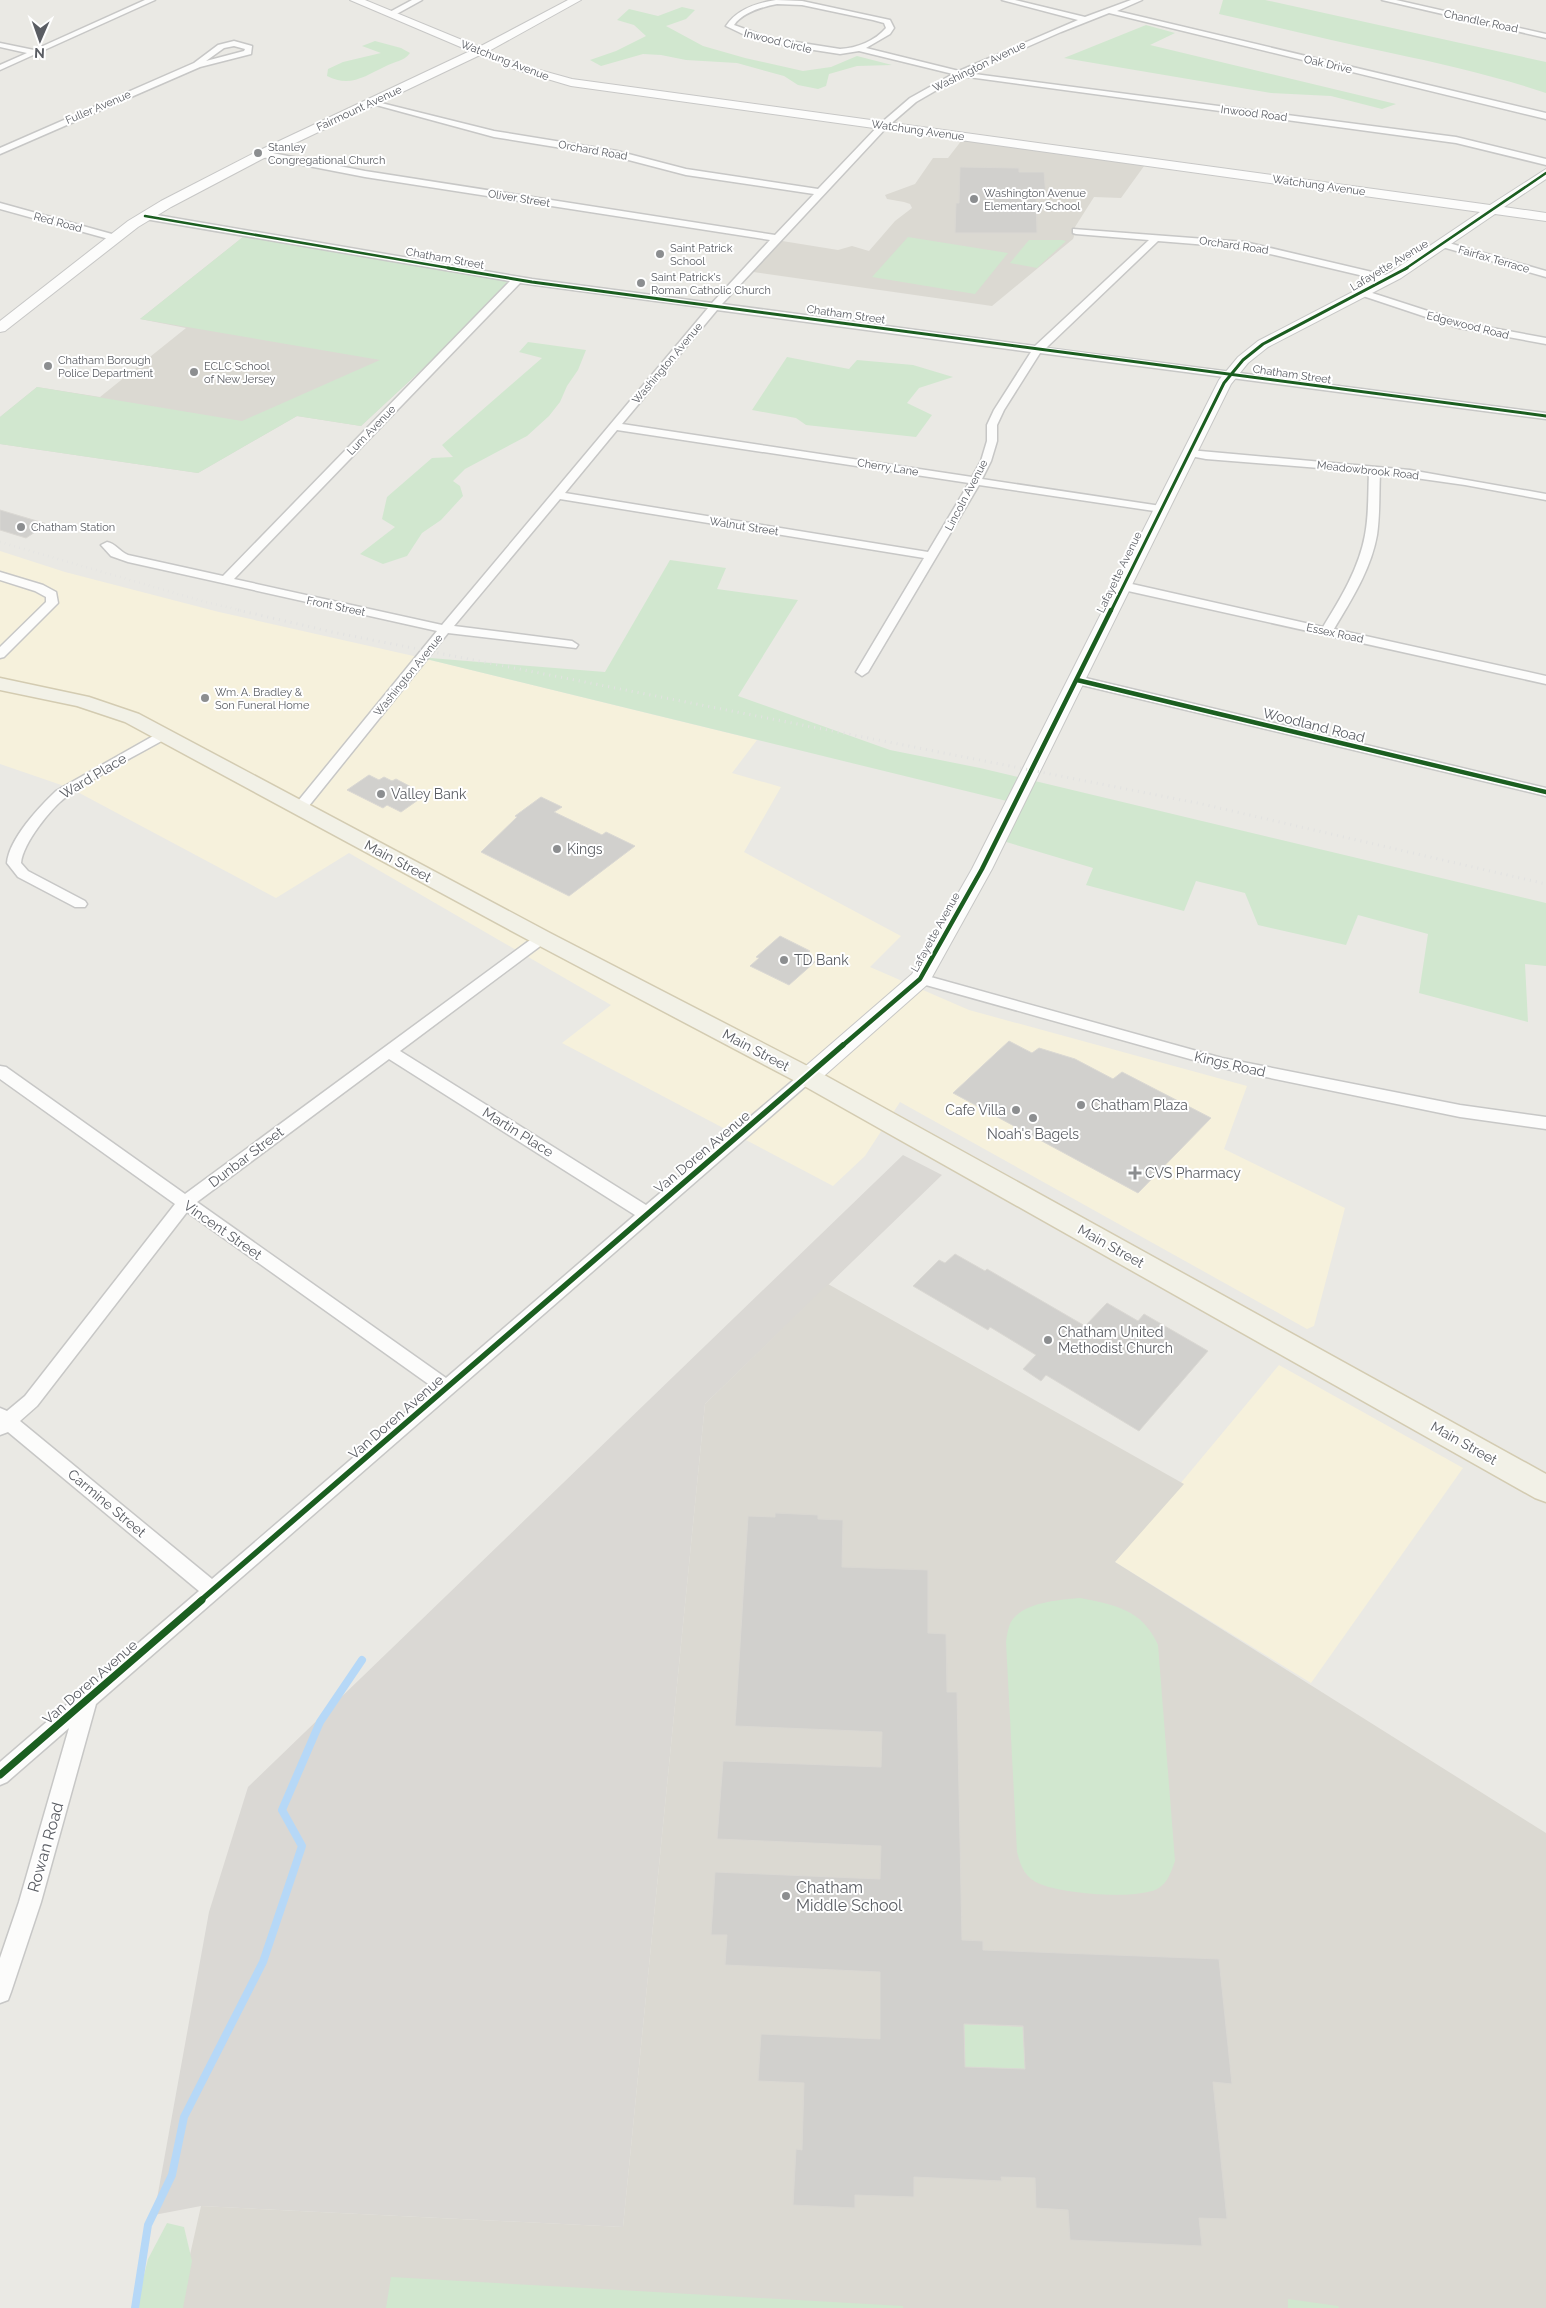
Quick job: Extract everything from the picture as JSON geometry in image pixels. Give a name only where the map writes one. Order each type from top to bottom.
[{"type":"main road","name":"Watchung Avenue","points":[[356,0],[542,75],[571,82],[1546,217]]},
{"type":"main road","name":"Fairmount Avenue","points":[[0,328],[146,216],[262,154],[480,51],[576,0]]},
{"type":"main road","name":"Lafayette Avenue","points":[[808,1077],[920,980],[982,869],[1218,394],[1230,375],[1263,344],[1388,279],[1546,173]]},
{"type":"main road","name":"Main Street","points":[[0,684],[108,708],[132,718],[542,938],[808,1077],[1546,1489]]},
{"type":"street","points":[[0,68],[151,0]]},
{"type":"street","points":[[390,14],[418,0]]},
{"type":"street","points":[[1006,0],[1084,20]]},
{"type":"street","name":"Washington Avenue","points":[[299,808],[445,629],[714,307],[818,192],[884,125],[913,100],[960,73],[1084,20],[1138,0]]},
{"type":"street","name":"Chandler Road","points":[[1386,0],[1546,36]]},
{"type":"street","name":"Inwood Circle","points":[[859,49],[887,32],[890,25],[875,18],[811,4],[785,2],[771,3],[753,10],[733,21],[730,26],[742,32],[814,50],[835,52],[859,49],[960,73]]},
{"type":"street","name":"Oak Drive","points":[[1109,11],[1546,116]]},
{"type":"street","name":"Fuller Avenue","points":[[0,151],[197,65],[245,54],[249,48],[242,44],[224,45],[215,49],[197,65]]},
{"type":"street","points":[[0,45],[34,52]]},
{"type":"street","name":"Inwood Road","points":[[960,73],[1456,140],[1546,162]]},
{"type":"street","name":"Orchard Road","points":[[369,102],[494,134],[617,154],[686,172],[818,192]]},
{"type":"street","name":"Oliver Street","points":[[262,154],[365,174],[778,238]]},
{"type":"street","name":"Red Road","points":[[0,206],[116,238]]},
{"type":"street","name":"Chatham Street","points":[[146,216],[517,280],[1546,416]]},
{"type":"street","name":"Orchard Road","points":[[1076,231],[1197,240],[1254,247],[1388,279]]},
{"type":"street","name":"Lincoln Avenue","points":[[862,672],[975,482],[986,461],[992,442],[992,425],[999,410],[1037,350],[1152,243],[1154,238]]},
{"type":"street","name":"Fairfax Terrace","points":[[1442,244],[1546,274]]},
{"type":"street","name":"Lum Avenue","points":[[225,581],[517,280]]},
{"type":"street","name":"Edgewood Road","points":[[1363,293],[1454,324],[1498,334],[1546,341]]},
{"type":"street","name":"Cherry Lane","points":[[614,426],[1161,510]]},
{"type":"street","name":"Meadowbrook Road","points":[[1189,453],[1216,457],[1375,470],[1440,478],[1546,497]]},
{"type":"street","points":[[1327,631],[1351,590],[1369,545],[1374,509],[1375,470]]},
{"type":"street","name":"Walnut Street","points":[[556,495],[932,556]]},
{"type":"street","name":"Front Street","points":[[107,545],[111,552],[118,556],[445,629],[469,630],[572,645]]},
{"type":"street","points":[[0,576],[39,588],[52,595],[52,603],[0,654]]},
{"type":"street","name":"Essex Road","points":[[1123,586],[1545,676]]},
{"type":"street","name":"Woodland Road","points":[[1077,680],[1546,792]]},
{"type":"street","name":"Ward Place","points":[[80,904],[23,874],[16,867],[14,861],[18,849],[48,806],[61,794],[162,735]]},
{"type":"street","name":"Dunbar Street","points":[[2,1422],[31,1401],[185,1203],[542,938]]},
{"type":"street","name":"Kings Road","points":[[920,980],[1222,1063],[1450,1109],[1546,1124]]},
{"type":"street","name":"Martin Place","points":[[388,1051],[647,1214]]},
{"type":"street","name":"Vincent Street","points":[[0,1071],[447,1388]]},
{"type":"street","name":"Van Doren Avenue","points":[[0,1775],[647,1214],[808,1077]]},
{"type":"street","name":"Carmine Street","points":[[2,1422],[213,1592]]},
{"type":"street","name":"Rowan Road","points":[[0,1992],[30,1902],[87,1701]]},
{"type":"shaded area","points":[[965,136],[1147,162],[1121,198],[1094,197],[1075,227],[1076,231],[1073,239],[992,306],[746,271],[776,240],[838,250],[852,246],[869,251],[895,221],[912,208],[910,204],[887,199],[885,195],[915,184],[933,158],[948,158]]},
{"type":"shaded area","points":[[248,233],[517,281],[361,426],[297,416],[198,473],[0,444],[0,417],[37,387],[100,397],[186,328],[140,319]]},
{"type":"shaded area","points":[[0,551],[65,572],[219,612],[418,657],[757,740],[732,773],[781,787],[744,852],[901,936],[870,967],[969,1010],[1247,1086],[1224,1149],[1345,1208],[1314,1326],[1307,1329],[900,1102],[865,1156],[833,1186],[562,1043],[611,1005],[349,853],[276,898],[70,788],[0,764]]},
{"type":"shaded area","points":[[903,1155],[942,1175],[705,1404],[623,2227],[201,2206],[154,2215],[209,1912],[248,1787]]},
{"type":"shaded area","points":[[828,1284],[1184,1484],[1115,1562],[1546,1833],[1546,2308],[178,2308],[201,2206],[623,2227],[705,1404]]},
{"type":"shaded area","points":[[1279,1365],[1463,1468],[1311,1683],[1115,1562]]},
{"type":"green space","points":[[1223,0],[1265,0],[1546,62],[1546,93],[1449,66],[1219,14]]},
{"type":"green space","points":[[682,7],[695,10],[686,19],[666,26],[703,46],[745,58],[803,71],[831,67],[857,56],[892,65],[857,66],[829,74],[826,86],[818,89],[798,85],[784,76],[737,63],[686,60],[643,54],[601,66],[590,60],[616,51],[646,36],[634,25],[617,20],[629,9],[658,16]]},
{"type":"green space","points":[[1146,25],[1175,33],[1150,45],[1396,104],[1382,109],[1331,96],[1271,93],[1064,58]]},
{"type":"green space","points":[[375,41],[401,48],[410,53],[402,60],[389,64],[364,77],[350,81],[327,76],[328,69],[343,62],[381,53],[362,46]]},
{"type":"green space","points":[[248,233],[517,281],[361,426],[297,416],[198,473],[0,444],[0,417],[37,387],[242,421],[380,360],[140,319]]},
{"type":"green space","points":[[908,237],[1008,253],[975,294],[872,277]]},
{"type":"green space","points":[[1029,240],[1066,241],[1037,268],[1010,263]]},
{"type":"green space","points":[[528,342],[586,350],[578,370],[567,386],[560,402],[549,416],[527,436],[465,469],[453,481],[460,486],[463,496],[441,520],[422,533],[407,556],[383,564],[360,554],[395,527],[382,519],[387,497],[432,458],[453,457],[442,445],[542,358],[519,352]]},
{"type":"green space","points":[[787,357],[849,369],[857,360],[913,365],[953,377],[919,388],[907,403],[932,415],[916,437],[806,425],[796,418],[752,410]]},
{"type":"green space","points":[[670,560],[726,568],[717,589],[798,600],[738,696],[890,750],[980,768],[1546,903],[1546,966],[1525,964],[1528,1022],[1419,993],[1428,934],[1358,915],[1346,945],[1258,925],[1245,893],[1196,881],[1184,911],[1086,885],[1093,868],[993,838],[1011,802],[418,657],[605,672]]},
{"type":"green space","points":[[1080,1598],[1116,1606],[1136,1616],[1144,1623],[1158,1645],[1175,1861],[1164,1884],[1157,1889],[1147,1892],[1114,1895],[1095,1894],[1044,1886],[1027,1875],[1017,1852],[1006,1642],[1008,1629],[1017,1615],[1033,1606],[1052,1601]]},
{"type":"green space","points":[[964,2024],[1023,2027],[1025,2069],[965,2067]]},
{"type":"green space","points":[[167,2223],[184,2227],[192,2261],[183,2308],[136,2308],[148,2259]]},
{"type":"green space","points":[[391,2277],[903,2306],[903,2308],[386,2308]]},
{"type":"green space","points":[[1288,2299],[1338,2306],[1339,2308],[1288,2308]]},
{"type":"building","name":"Washington Avenue Elementary School","points":[[960,167],[1019,168],[1019,172],[1044,172],[1046,196],[1036,196],[1037,233],[955,233],[956,203],[959,203]]},
{"type":"building","name":"Chatham Station","points":[[0,510],[47,524],[26,538],[0,530]]},
{"type":"building","name":"Valley Bank","points":[[369,775],[379,780],[384,777],[392,781],[396,779],[413,788],[405,793],[418,800],[401,812],[387,805],[383,808],[347,790]]},
{"type":"building","name":"Kings","points":[[541,797],[562,807],[554,812],[602,835],[606,832],[635,846],[569,896],[481,852],[517,817],[515,816]]},
{"type":"building","name":"TD Bank","points":[[780,936],[810,951],[804,956],[815,962],[789,985],[750,966],[759,958],[756,957]]},
{"type":"building","name":"Chatham Plaza","points":[[1009,1041],[1032,1053],[1039,1048],[1075,1059],[1113,1079],[1122,1072],[1211,1118],[1138,1193],[953,1093]]},
{"type":"building","name":"Chatham United Methodist Church","points":[[955,1254],[985,1271],[987,1269],[1085,1326],[1107,1303],[1138,1321],[1144,1314],[1208,1351],[1139,1431],[1046,1375],[1041,1381],[1023,1369],[1036,1355],[990,1327],[988,1330],[913,1286],[939,1260],[945,1263]]},
{"type":"building","name":"Chatham Middle School","points":[[775,1513],[818,1515],[818,1519],[843,1520],[842,1567],[928,1570],[928,1633],[946,1634],[947,1692],[957,1692],[962,1940],[983,1941],[983,1950],[1219,1959],[1232,2084],[1213,2082],[1227,2219],[1199,2218],[1202,2246],[1070,2240],[1068,2210],[1036,2208],[1035,2178],[1001,2177],[1002,2181],[914,2177],[914,2197],[855,2195],[855,2208],[793,2205],[796,2149],[802,2150],[804,2083],[758,2081],[761,2034],[880,2039],[880,1972],[725,1965],[727,1935],[711,1935],[715,1872],[880,1879],[881,1846],[717,1839],[723,1761],[881,1767],[882,1732],[735,1726],[748,1516],[775,1517]],"holes":[[[964,2024],[1023,2026],[1025,2069],[965,2067]]]},
{"type":"waterway","points":[[135,2308],[148,2225],[172,2175],[184,2117],[263,1962],[302,1846],[282,1810],[320,1722],[362,1660]]},
{"type":"railway","points":[[0,542],[202,601],[243,611]]},
{"type":"railway","points":[[238,610],[332,632],[1202,804],[1546,884]]},
{"type":"cycle path","points":[[0,1775],[920,979],[982,869],[1224,383],[1243,360],[1263,344],[1396,275],[1546,173]]},
{"type":"cycle path","points":[[145,216],[532,282],[1546,416]]},
{"type":"cycle path","points":[[1077,680],[1546,792]]},
{"type":"place","name":"Stanley Congregational Church","points":[[258,153]]},
{"type":"place","name":"Washington Avenue Elementary School","points":[[974,199]]},
{"type":"place","name":"Saint Patrick School","points":[[660,254]]},
{"type":"place","name":"Saint Patrick's Roman Catholic Church","points":[[641,283]]},
{"type":"place","name":"Chatham Borough Police Department","points":[[48,366]]},
{"type":"place","name":"ECLC School of New Jersey","points":[[194,372]]},
{"type":"place","name":"Chatham Station","points":[[21,527]]},
{"type":"place","name":"Wm. A. Bradley & Son Funeral Home","points":[[205,698]]},
{"type":"place","name":"Valley Bank","points":[[381,794]]},
{"type":"place","name":"Kings","points":[[557,849]]},
{"type":"place","name":"TD Bank","points":[[784,960]]},
{"type":"place","name":"Chatham Plaza","points":[[1081,1105]]},
{"type":"place","name":"Cafe Villa","points":[[1016,1110]]},
{"type":"place","name":"Noah's Bagels","points":[[1033,1118]]},
{"type":"place","name":"CVS Pharmacy","points":[[1135,1173]]},
{"type":"place","name":"Chatham United Methodist Church","points":[[1048,1340]]},
{"type":"place","name":"Chatham Middle School","points":[[786,1896]]}]
